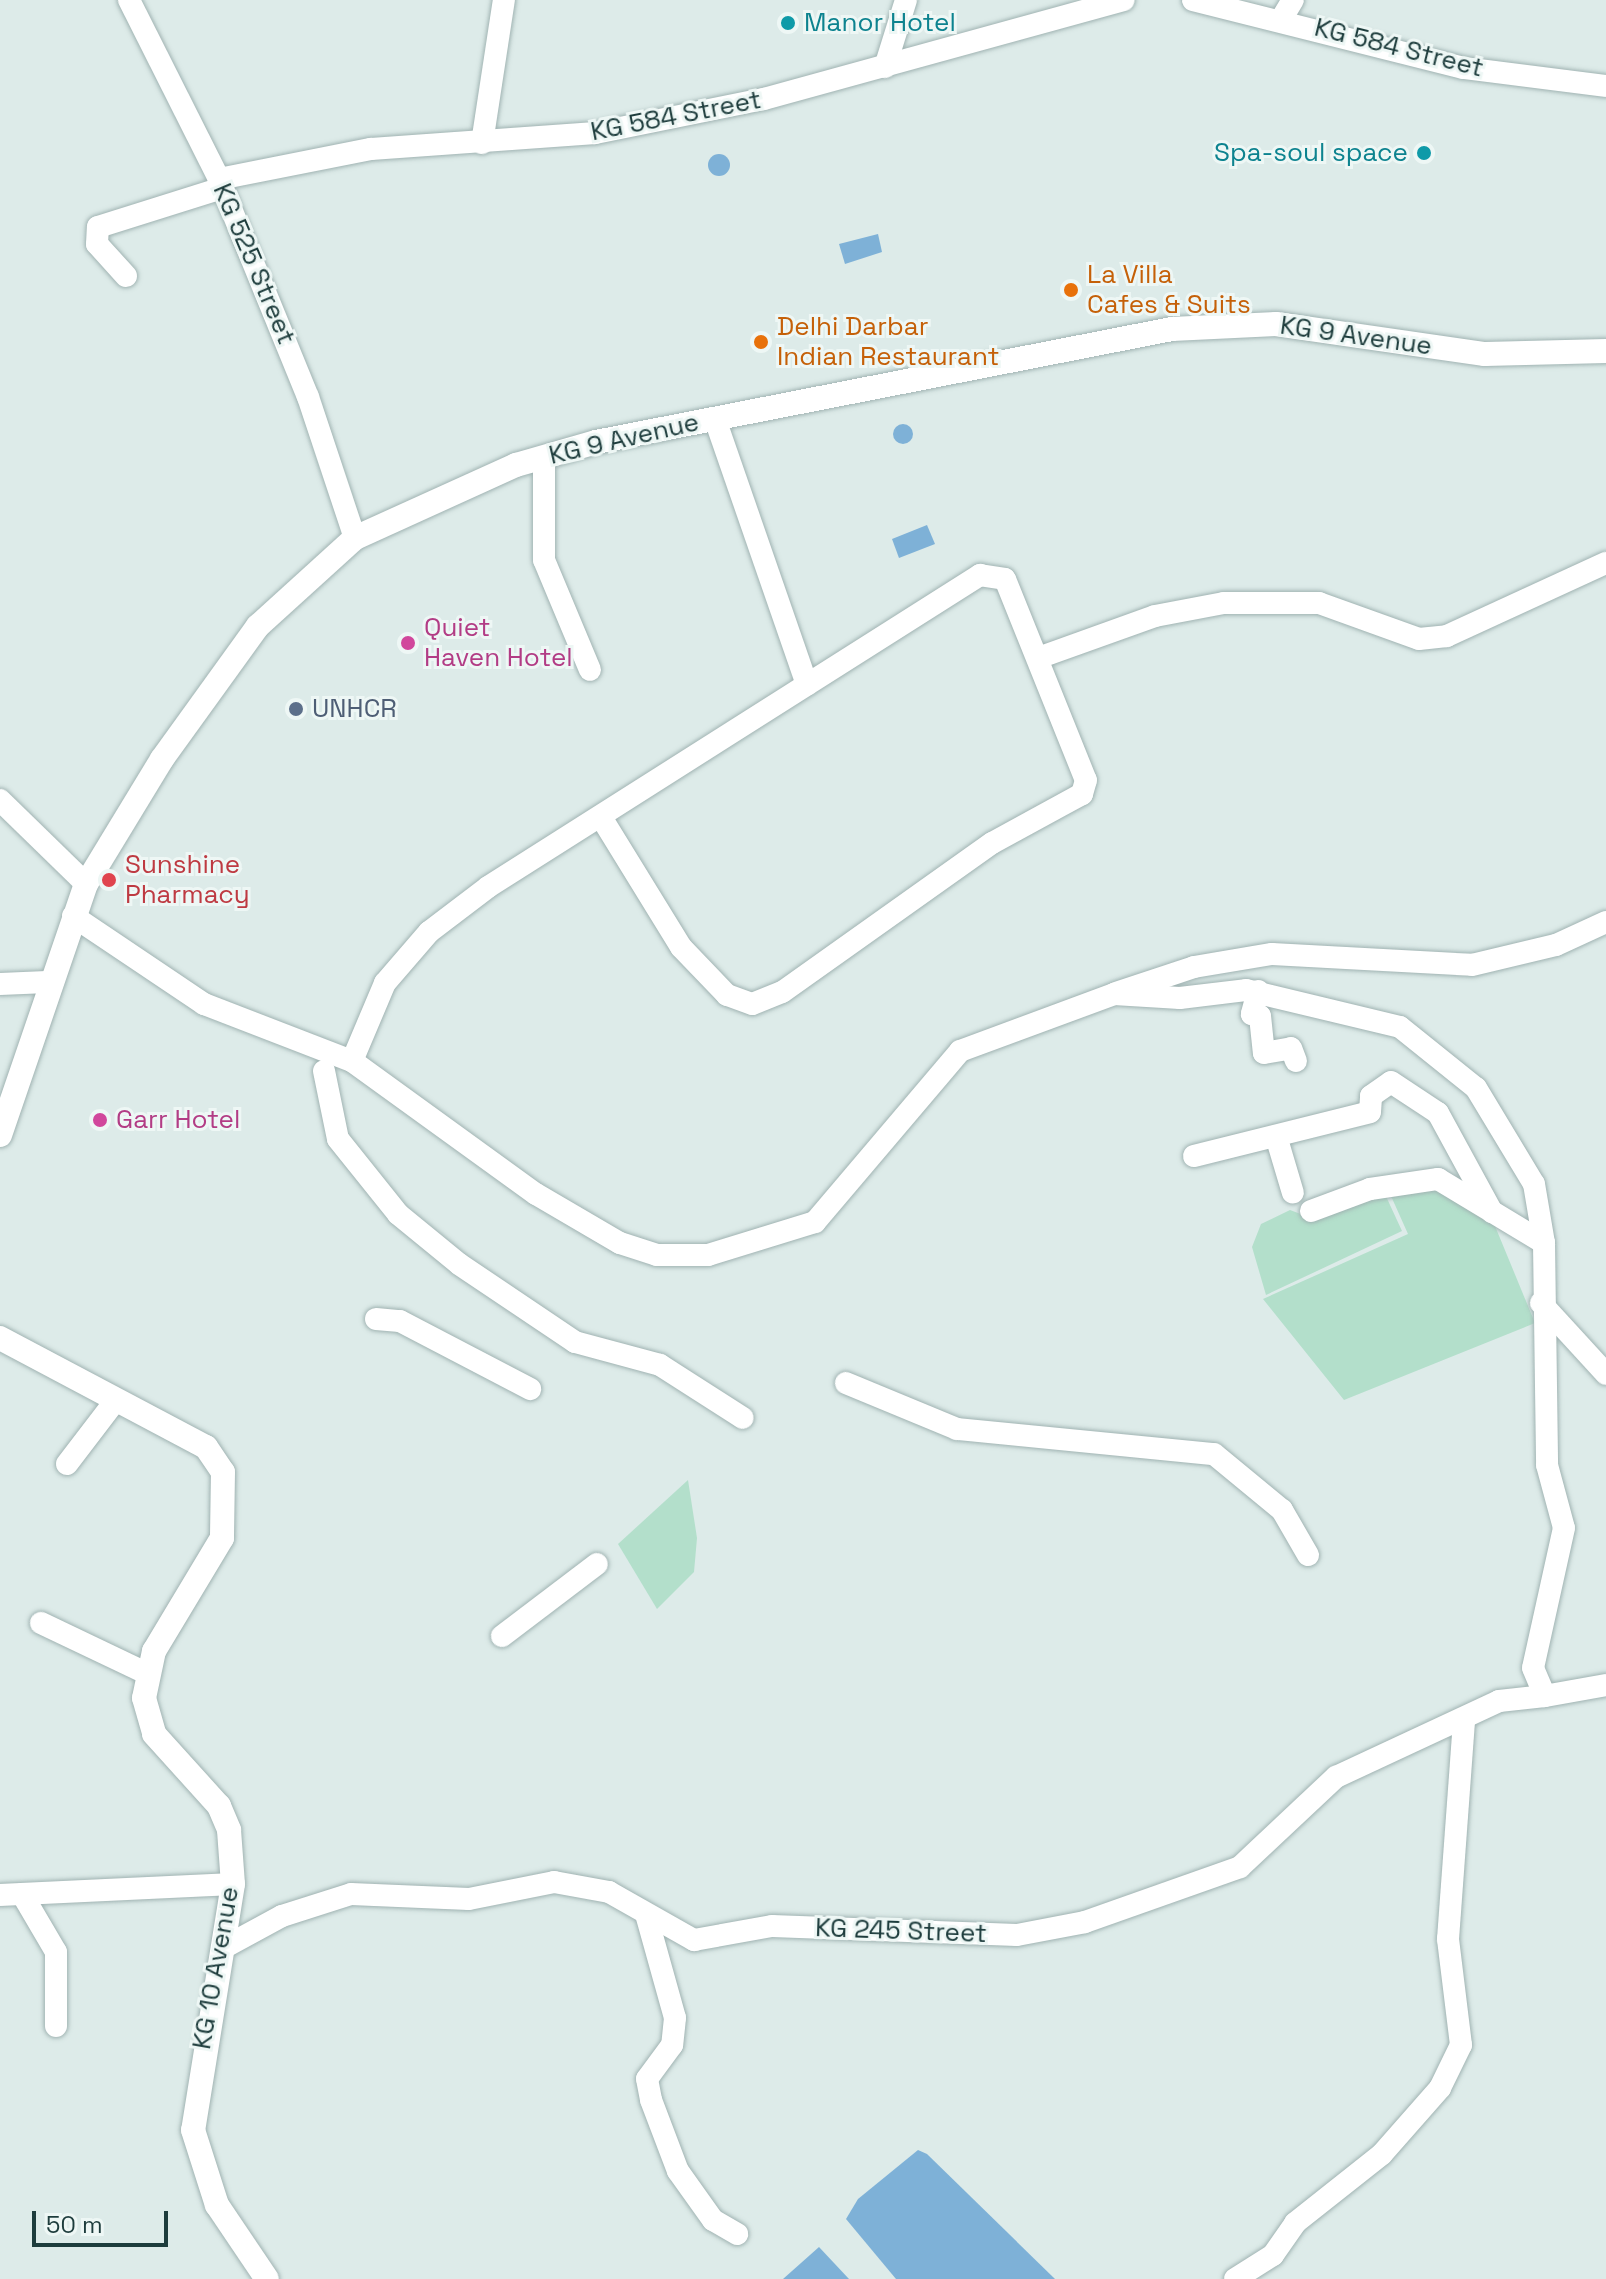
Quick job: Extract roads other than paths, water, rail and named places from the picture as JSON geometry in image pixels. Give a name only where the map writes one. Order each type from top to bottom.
[{"type":"main road","name":"KG 9 Avenue","points":[[0,1135],[47,982],[86,884],[162,759],[258,626],[355,538],[544,457],[715,419],[1236,322],[1485,354],[1606,351]]},
{"type":"main road","name":"KG 10 Avenue","points":[[0,1338],[206,1447],[228,1496],[210,1568],[171,1621],[146,1673],[144,1698],[154,1734],[219,1806],[229,1830],[233,1884],[193,2130],[217,2205],[267,2279]]},
{"type":"street","name":"KG 525 Street","points":[[129,0],[221,184],[308,397],[355,538]]},
{"type":"street","points":[[482,143],[504,0]]},
{"type":"street","points":[[885,67],[906,0]]},
{"type":"street","name":"KG 584 Street","points":[[126,276],[97,244],[98,227],[221,184],[371,149],[595,133],[885,67],[1124,0]]},
{"type":"street","name":"KG 584 Street","points":[[1193,0],[1288,9],[1464,68],[1606,86]]},
{"type":"street","points":[[715,419],[807,685]]},
{"type":"street","points":[[544,457],[544,560],[590,670]]},
{"type":"street","points":[[1038,658],[1155,616],[1224,603],[1319,603],[1419,639],[1447,636],[1606,563]]},
{"type":"street","points":[[352,1061],[406,953],[488,887],[990,571],[1005,579],[1086,780],[1082,794],[992,843],[767,1001],[743,1002],[709,981],[646,896],[601,817]]},
{"type":"street","points":[[0,800],[86,884]]},
{"type":"street","points":[[73,916],[204,1004],[352,1061],[536,1194],[620,1243],[657,1255],[708,1255],[815,1222],[960,1051],[1114,994],[1194,967],[1272,954],[1472,965],[1556,945],[1606,922]]},
{"type":"street","points":[[0,984],[47,982]]},
{"type":"street","points":[[1114,994],[1258,991],[1400,1027],[1450,1061],[1514,1142],[1534,1184],[1544,1243],[1541,1303],[1547,1465],[1564,1528],[1532,1659],[1545,1696]]},
{"type":"street","points":[[1258,991],[1252,1014],[1260,1016],[1264,1053],[1291,1048],[1296,1061]]},
{"type":"street","points":[[324,1071],[338,1139],[398,1214],[459,1264],[575,1342],[660,1365],[743,1418]]},
{"type":"street","points":[[1194,1156],[1370,1112],[1371,1096],[1391,1082],[1406,1086],[1438,1113],[1492,1212]]},
{"type":"street","points":[[1276,1136],[1293,1193]]},
{"type":"street","points":[[1311,1211],[1370,1189],[1438,1179],[1544,1243]]},
{"type":"street","points":[[1541,1303],[1606,1374]]},
{"type":"street","points":[[376,1319],[400,1321],[530,1389]]},
{"type":"street","points":[[846,1383],[957,1429],[1214,1454],[1282,1510],[1308,1555]]},
{"type":"street","points":[[67,1464],[116,1400]]},
{"type":"street","points":[[502,1636],[597,1564]]},
{"type":"street","points":[[41,1623],[146,1673]]},
{"type":"street","name":"KG 245 Street","points":[[223,1948],[282,1916],[351,1894],[469,1899],[554,1882],[609,1892],[694,1940],[772,1926],[1017,1935],[1085,1922],[1240,1867],[1336,1777],[1499,1701],[1606,1685]]},
{"type":"street","points":[[1235,2279],[1273,2255],[1295,2223],[1382,2154],[1440,2088],[1461,2045],[1448,1939],[1464,1719]]},
{"type":"street","points":[[11,1894],[233,1884]]},
{"type":"street","points":[[11,1894],[56,1952],[56,2026]]},
{"type":"street","points":[[646,1914],[675,2018],[672,2045],[647,2079],[651,2100],[678,2171],[713,2220],[737,2234]]},
{"type":"water","points":[[719,154],[727,157],[730,165],[727,173],[719,176],[711,173],[708,165],[711,157]]},
{"type":"water","points":[[878,234],[882,252],[845,264],[839,244]]},
{"type":"water","points":[[903,424],[910,427],[913,434],[910,441],[903,444],[896,441],[893,434],[896,427]]},
{"type":"water","points":[[927,525],[935,544],[899,558],[892,539]]},
{"type":"water","points":[[918,2150],[927,2154],[1055,2279],[896,2279],[846,2219],[858,2199]]},
{"type":"water","points":[[819,2247],[849,2279],[783,2279]]},
{"type":"place","name":"Manor Hotel","points":[[788,23]]},
{"type":"place","name":"Spa-soul space","points":[[1424,153]]},
{"type":"place","name":"La Villa Cafes & Suits","points":[[1071,290]]},
{"type":"place","name":"Delhi Darbar Indian Restaurant","points":[[761,342]]},
{"type":"place","name":"Quiet Haven Hotel","points":[[408,643]]},
{"type":"place","name":"UNHCR","points":[[296,709]]},
{"type":"place","name":"Sunshine Pharmacy","points":[[109,880]]},
{"type":"place","name":"Garr Hotel","points":[[100,1120]]}]
